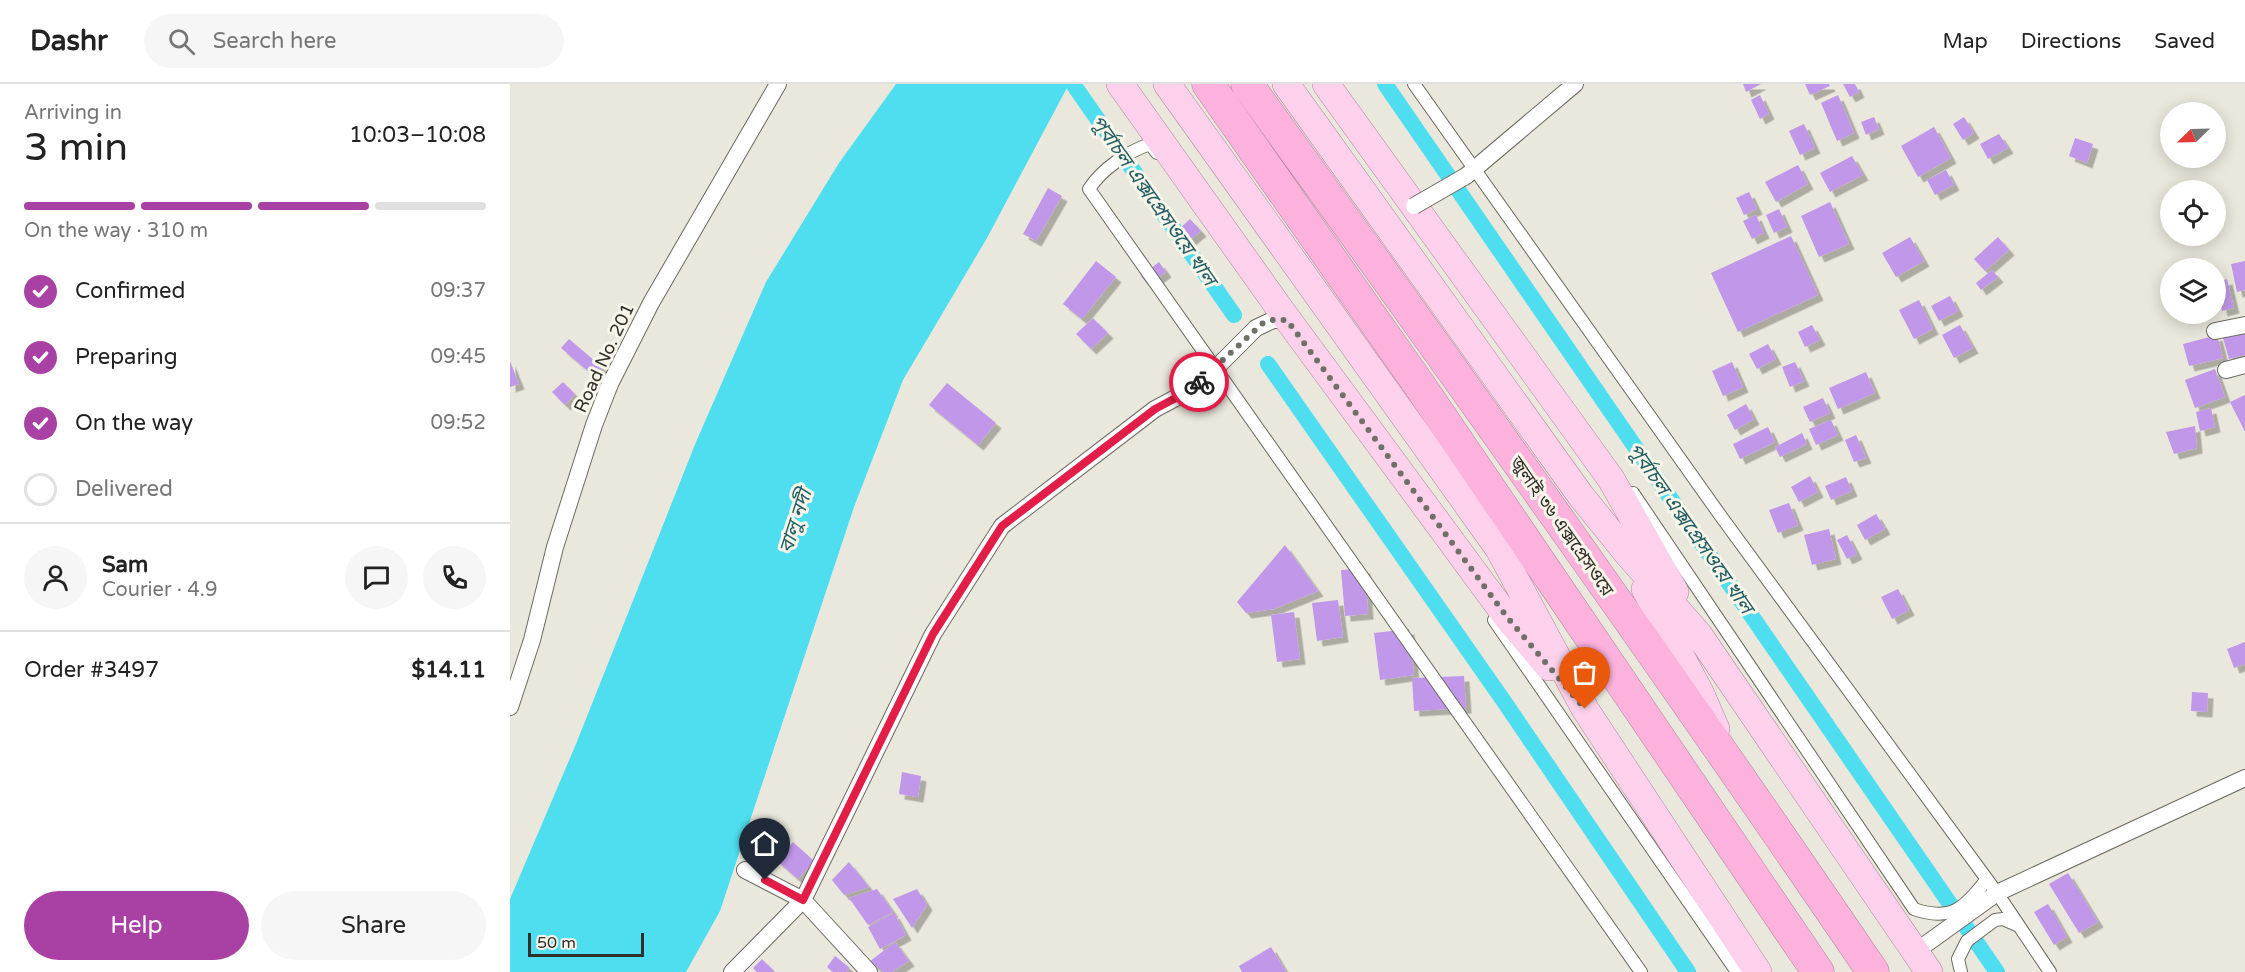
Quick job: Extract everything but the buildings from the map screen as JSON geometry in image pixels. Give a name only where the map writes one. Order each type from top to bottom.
[{"type":"highway","points":[[1208,84],[1408,395],[1621,683],[1818,972]]},
{"type":"highway","name":"জুলাই ৩৬ এক্সপ্রেসওয়ে","points":[[1247,84],[1461,356],[1734,772],[1873,972]]},
{"type":"main road","points":[[1120,84],[1283,320],[1507,617],[1585,709]]},
{"type":"main road","points":[[1167,84],[1408,395],[1499,549],[1585,709],[1758,972]]},
{"type":"main road","points":[[1286,84],[1461,356],[1699,635],[1926,955]]},
{"type":"main road","points":[[1326,84],[1418,203],[1611,479],[1633,514],[1699,635]]},
{"type":"main road","points":[[1499,549],[1621,683]]},
{"type":"main road","points":[[1627,553],[1700,692],[1734,772]]},
{"type":"street","name":"Road No. 201","points":[[510,707],[532,640],[555,547],[594,425],[610,384],[651,303],[778,84]]},
{"type":"street","points":[[1340,84],[1418,203],[1624,480],[1914,909],[1931,915],[1946,914],[1971,900],[1987,879]]},
{"type":"street","points":[[1414,84],[1471,173],[1987,879],[1992,897],[2020,927],[2050,972]]},
{"type":"street","points":[[1418,203],[1471,173],[1575,84]]},
{"type":"street","points":[[1641,972],[1089,189],[1098,175],[1140,147],[1150,144],[1283,320],[1737,972]]},
{"type":"street","points":[[732,972],[803,900],[933,634],[1002,526],[1155,409],[1185,393],[1216,368],[1256,328],[1263,323],[1283,320]]},
{"type":"street","points":[[2215,331],[2245,325]]},
{"type":"street","points":[[2226,370],[2245,365]]},
{"type":"street","points":[[1926,955],[1992,897],[2245,778]]},
{"type":"street","points":[[745,870],[803,900],[869,972]]},
{"type":"street","points":[[1961,972],[1958,959],[1967,941],[1995,920],[2003,919],[2020,927]]},
{"type":"water","name":"বালু নদী","points":[[896,84],[1069,84],[987,238],[903,380],[854,507],[720,911],[686,972],[510,972],[510,899],[576,744],[696,442],[766,282],[839,163]]},
{"type":"waterway","name":"পূর্বাচল এক্সপ্রেসওয়ে খাল","points":[[1073,84],[1234,315]]},
{"type":"waterway","name":"পূর্বাচল এক্সপ্রেসওয়ে খাল","points":[[1385,84],[1997,972]]},
{"type":"waterway","name":"পূর্বাচল এক্সপ্রেসওয়ে খাল","points":[[1268,364],[1503,700],[1688,972]]},
{"type":"way so far","points":[[1199,382],[1263,323],[1287,320],[1507,617],[1585,709]]},
{"type":"route","points":[[765,880],[803,900],[933,634],[1002,526],[1155,409],[1185,393],[1199,382]]}]
